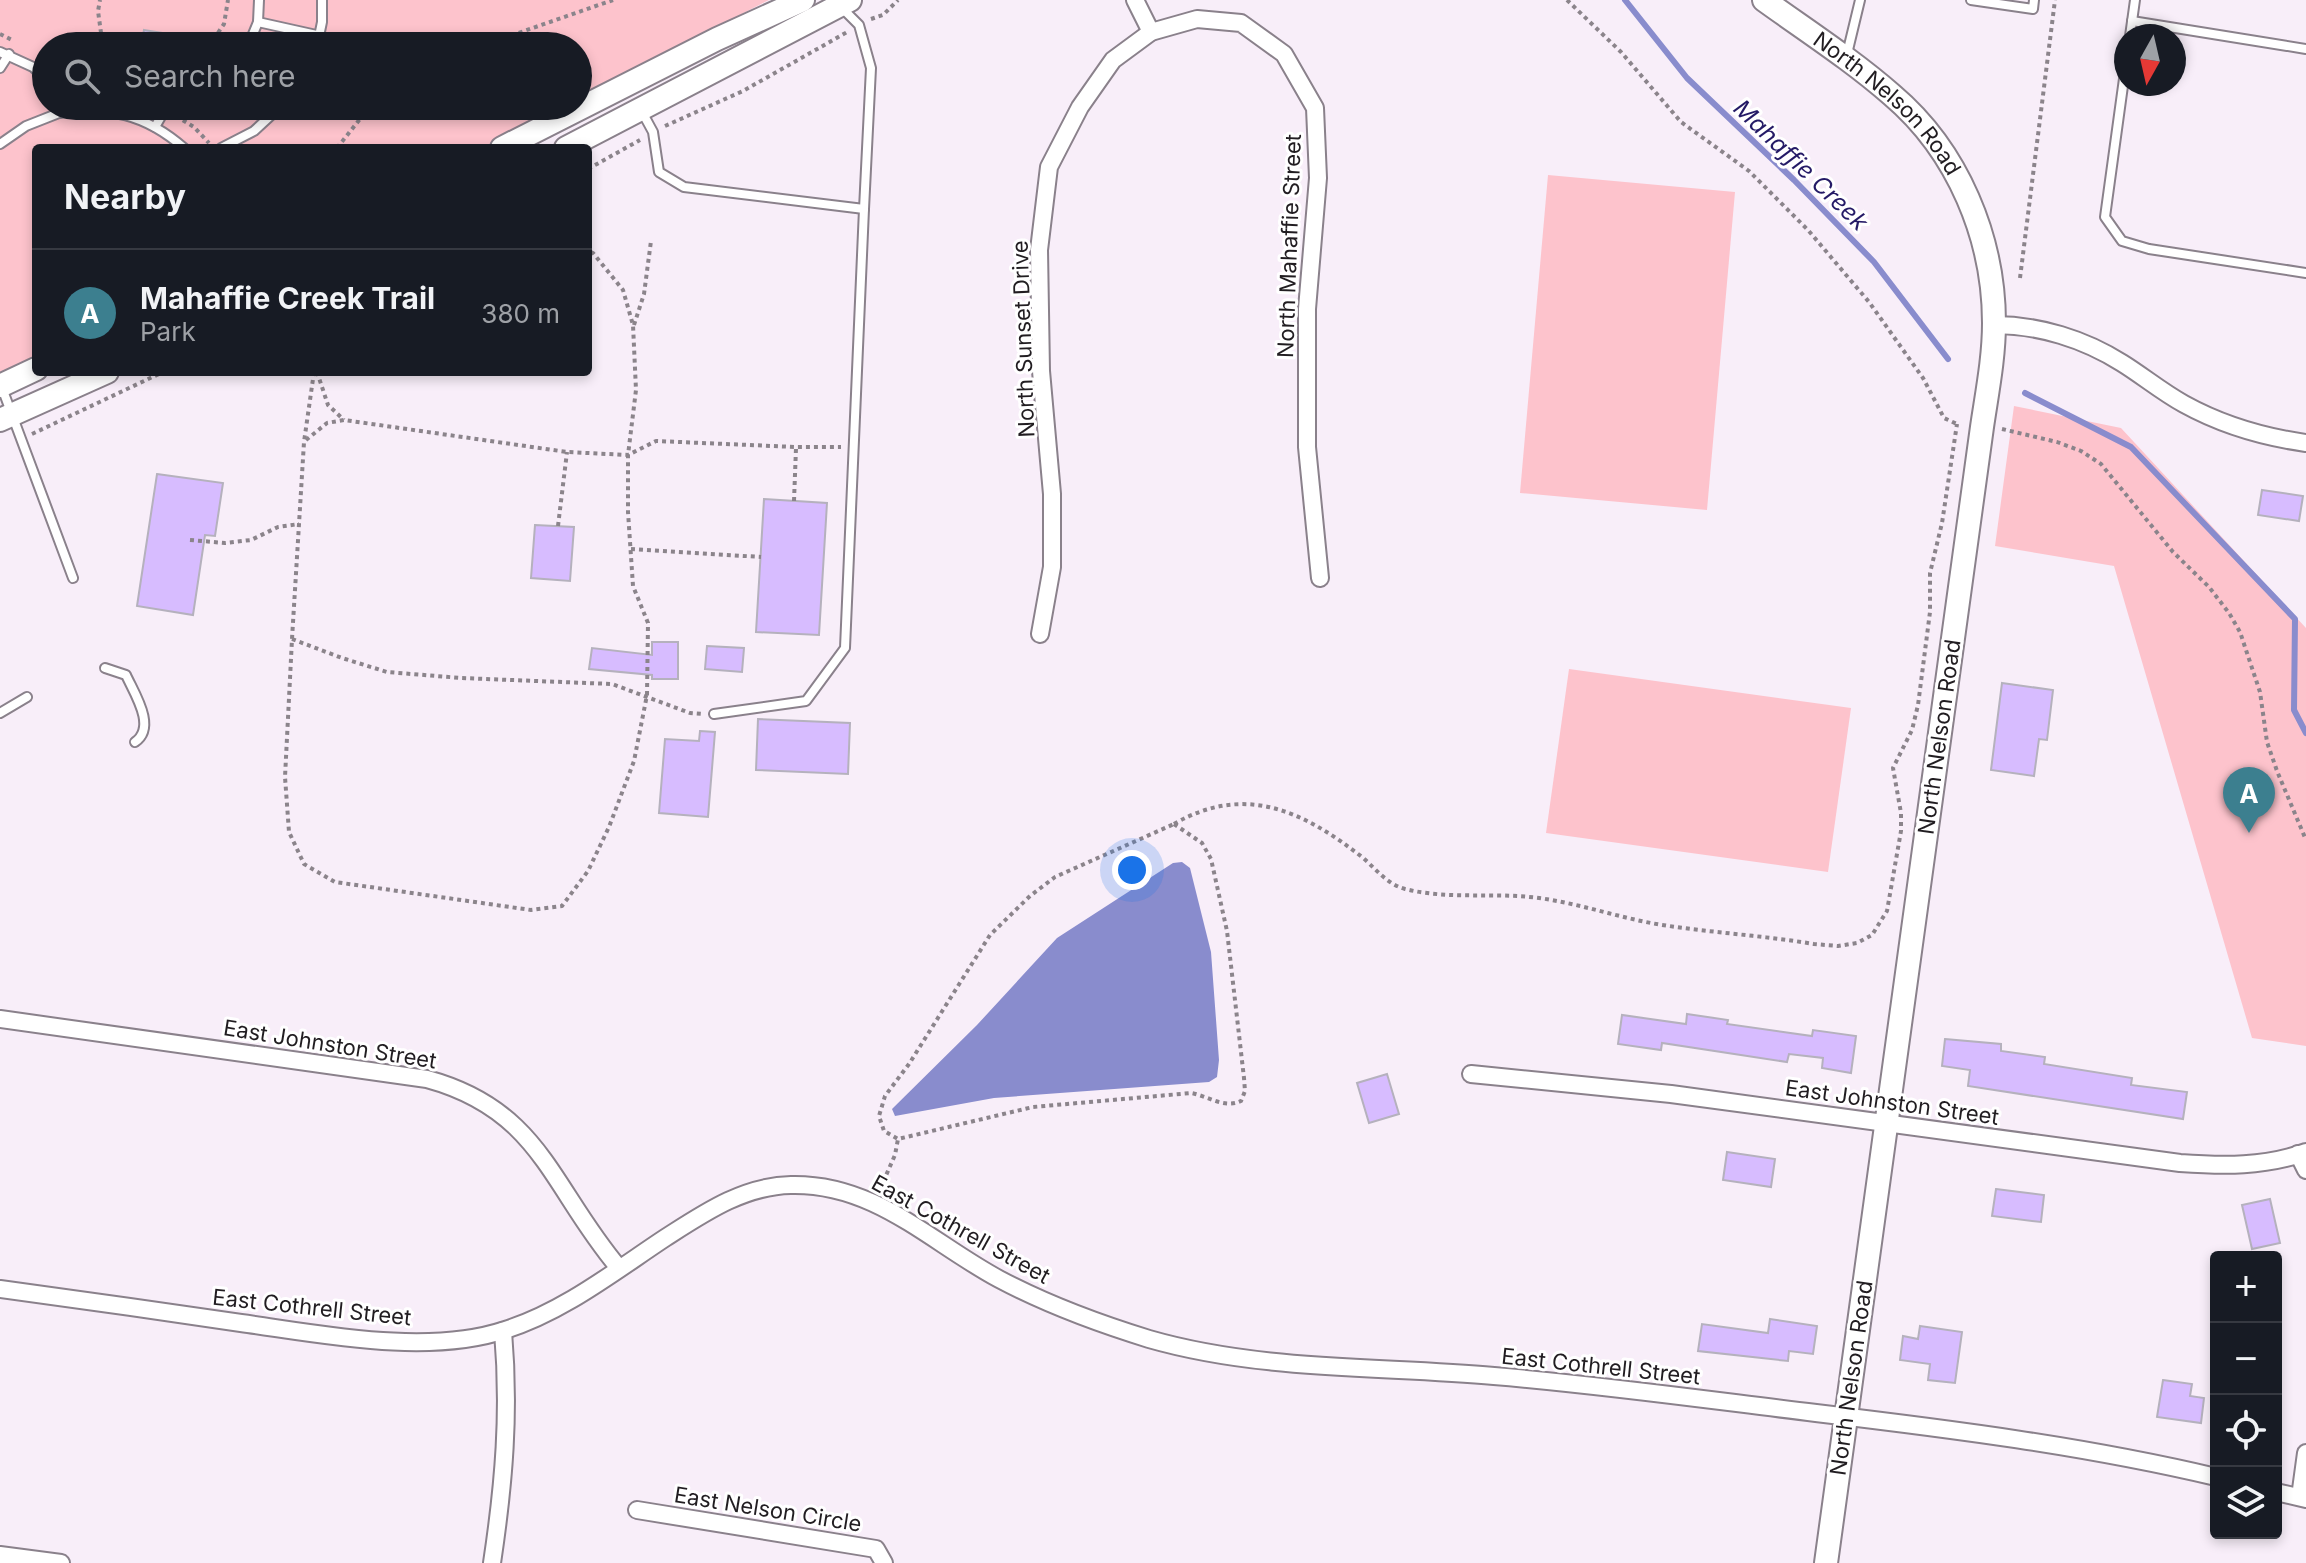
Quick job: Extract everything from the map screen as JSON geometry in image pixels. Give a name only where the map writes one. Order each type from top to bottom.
[{"type":"street","points":[[592,102],[717,39],[803,0]]},
{"type":"street","points":[[1135,0],[1151,32]]},
{"type":"street","name":"North Nelson Road","points":[[1764,0],[1894,96],[1935,142],[1958,178],[1985,247],[1994,325],[1826,1563]]},
{"type":"street","points":[[574,144],[841,2]]},
{"type":"street","name":"North Mahaffie Street","points":[[1151,32],[1197,19],[1241,23],[1284,54],[1315,108],[1318,178],[1307,309],[1307,447],[1320,578]]},
{"type":"street","name":"North Sunset Drive","points":[[1040,634],[1052,567],[1052,494],[1041,371],[1039,250],[1049,167],[1080,107],[1113,60],[1151,32]]},
{"type":"street","points":[[510,144],[557,120]]},
{"type":"street","points":[[1994,325],[2022,325],[2061,334],[2119,361],[2181,403],[2213,419],[2242,430],[2306,443]]},
{"type":"street","points":[[0,385],[32,371]]},
{"type":"street","points":[[6,417],[98,376]]},
{"type":"street","name":"East Johnston Street","points":[[0,1019],[427,1079],[450,1085],[492,1106],[527,1137],[597,1242],[619,1268]]},
{"type":"street","name":"East Johnston Street","points":[[1471,1074],[1671,1094],[2208,1165],[2303,1159]]},
{"type":"street","name":"East Cothrell Street","points":[[0,1289],[341,1337],[406,1343],[474,1337],[503,1331],[566,1302],[711,1209],[758,1189],[816,1186],[875,1201],[1000,1279],[1076,1315],[1154,1340],[1242,1358],[1493,1376],[1846,1416],[2087,1450],[2210,1476]]},
{"type":"street","points":[[492,1563],[507,1437],[503,1331]]},
{"type":"street","points":[[2282,1493],[2303,1498],[2306,1453]]},
{"type":"street","name":"East Nelson Circle","points":[[637,1510],[876,1549],[884,1563]]},
{"type":"street","points":[[0,1555],[61,1563]]},
{"type":"lane","points":[[254,32],[258,22],[259,0]]},
{"type":"lane","points":[[321,32],[322,0]]},
{"type":"lane","points":[[1846,59],[1860,0]]},
{"type":"lane","points":[[1971,0],[2033,9],[2034,0]]},
{"type":"lane","points":[[2132,24],[2135,0]]},
{"type":"lane","points":[[714,714],[806,701],[845,648],[871,68],[859,25],[841,2]]},
{"type":"lane","points":[[2132,21],[2306,49]]},
{"type":"lane","points":[[258,22],[303,32]]},
{"type":"lane","points":[[0,68],[4,53],[32,67]]},
{"type":"lane","points":[[2122,96],[2105,217],[2122,241],[2149,249],[2306,273]]},
{"type":"lane","points":[[641,110],[653,132],[659,172],[684,187],[864,209]]},
{"type":"lane","points":[[0,144],[38,120]]},
{"type":"lane","points":[[139,120],[178,144]]},
{"type":"lane","points":[[155,127],[159,120]]},
{"type":"lane","points":[[229,144],[254,131],[266,120]]},
{"type":"lane","points":[[0,385],[6,417],[73,578]]},
{"type":"lane","points":[[105,668],[126,675],[144,718],[144,731],[135,742]]},
{"type":"lane","points":[[0,713],[27,697]]},
{"type":"path","points":[[100,0],[101,32]]},
{"type":"path","points":[[219,32],[224,24],[228,0]]},
{"type":"path","points":[[521,32],[613,0]]},
{"type":"path","points":[[873,19],[883,15],[898,0]]},
{"type":"path","points":[[2020,278],[2055,0]]},
{"type":"path","points":[[662,127],[743,91],[851,29]]},
{"type":"path","points":[[184,120],[209,144]]},
{"type":"path","points":[[340,144],[359,120]]},
{"type":"path","points":[[592,167],[642,139]]},
{"type":"path","points":[[633,325],[644,294],[651,241]]},
{"type":"path","points":[[314,376],[304,442],[292,639],[285,777],[289,832],[304,864],[335,882],[531,910],[562,906],[588,871],[609,827],[634,761],[647,695],[648,623],[633,586],[631,549],[628,455],[636,390],[633,325],[623,290],[592,253]]},
{"type":"path","points":[[37,431],[154,376]]},
{"type":"path","points":[[317,376],[328,405],[344,420]]},
{"type":"path","points":[[304,442],[327,423],[344,420],[567,452],[628,455],[656,441],[854,447]]},
{"type":"path","points":[[1174,824],[1202,843],[1211,859],[1229,950],[1244,1078],[1245,1091],[1241,1101],[1226,1105],[1191,1093],[1033,1107],[898,1139],[891,1137],[881,1125],[880,1105],[990,935],[1030,896],[1055,877],[1209,807],[1271,807],[1294,813],[1330,833],[1389,882],[1403,889],[1446,895],[1538,898],[1668,926],[1838,946],[1857,943],[1872,935],[1881,923],[1892,891],[1901,831],[1893,768],[1912,730],[1918,705],[1930,612],[1930,573],[1942,523],[1957,424]]},
{"type":"path","points":[[794,501],[796,447]]},
{"type":"path","points":[[558,526],[567,452]]},
{"type":"path","points":[[190,540],[225,543],[251,540],[278,527],[299,524]]},
{"type":"path","points":[[631,549],[761,557]]},
{"type":"path","points":[[292,639],[387,672],[612,684],[690,713],[714,714]]},
{"type":"path","points":[[875,1201],[895,1155],[898,1139]]},
{"type":"shaded area","points":[[0,0],[769,0],[592,91],[592,32],[32,32],[32,120],[536,120],[490,144],[32,144],[32,363],[0,377]]},
{"type":"shaded area","points":[[1548,175],[1735,192],[1707,510],[1520,493]]},
{"type":"shaded area","points":[[2014,406],[2121,428],[2306,628],[2306,1046],[2252,1038],[2114,566],[1995,546]]},
{"type":"shaded area","points":[[1569,669],[1851,708],[1828,872],[1546,833]]},
{"type":"water","points":[[1182,862],[1190,868],[1211,952],[1219,1060],[1217,1077],[1209,1082],[994,1098],[895,1116],[892,1109],[977,1025],[1057,938],[1173,863]]},
{"type":"building","points":[[157,474],[223,483],[215,536],[205,535],[193,615],[137,606]]},
{"type":"building","points":[[2262,490],[2303,496],[2299,521],[2258,515]]},
{"type":"building","points":[[764,499],[827,503],[819,635],[756,632]]},
{"type":"building","points":[[535,525],[574,527],[570,581],[531,578]]},
{"type":"building","points":[[652,642],[678,642],[678,679],[652,679],[652,675],[589,669],[592,648],[652,655]]},
{"type":"building","points":[[707,646],[744,648],[742,672],[705,669]]},
{"type":"building","points":[[2002,683],[2053,690],[2047,740],[2039,739],[2034,776],[1991,770]]},
{"type":"building","points":[[758,719],[850,723],[848,774],[756,770]]},
{"type":"building","points":[[700,731],[715,732],[708,817],[659,813],[665,739],[699,741]]},
{"type":"building","points":[[1687,1014],[1728,1020],[1727,1024],[1812,1036],[1813,1030],[1856,1036],[1851,1073],[1822,1068],[1823,1058],[1789,1054],[1787,1062],[1662,1043],[1661,1050],[1618,1044],[1622,1015],[1686,1024]]},
{"type":"building","points":[[1945,1039],[2001,1044],[2001,1051],[2045,1057],[2044,1064],[2132,1078],[2131,1085],[2187,1092],[2183,1119],[1968,1086],[1970,1070],[1942,1066]]},
{"type":"building","points":[[1387,1074],[1399,1114],[1369,1123],[1357,1083]]},
{"type":"building","points":[[1727,1152],[1775,1159],[1771,1187],[1723,1180]]},
{"type":"building","points":[[1996,1189],[2044,1195],[2041,1222],[1992,1216]]},
{"type":"building","points":[[2270,1199],[2280,1243],[2252,1249],[2242,1205]]},
{"type":"building","points":[[1770,1319],[1817,1326],[1813,1354],[1789,1351],[1788,1361],[1698,1351],[1702,1324],[1768,1333]]},
{"type":"building","points":[[1920,1326],[1962,1332],[1955,1383],[1928,1380],[1930,1364],[1900,1360],[1903,1336],[1918,1339]]},
{"type":"building","points":[[2163,1380],[2192,1384],[2190,1396],[2204,1398],[2201,1423],[2157,1417]]},
{"type":"waterway","name":"Mahaffie Creek","points":[[1625,0],[1687,78],[1874,262],[1948,359]]},
{"type":"waterway","name":"Mahaffie Creek","points":[[2025,393],[2131,447],[2295,619],[2294,710],[2306,733]]},
{"type":"place","name":"Mahaffie Creek Trail","points":[[2249,833]]}]
